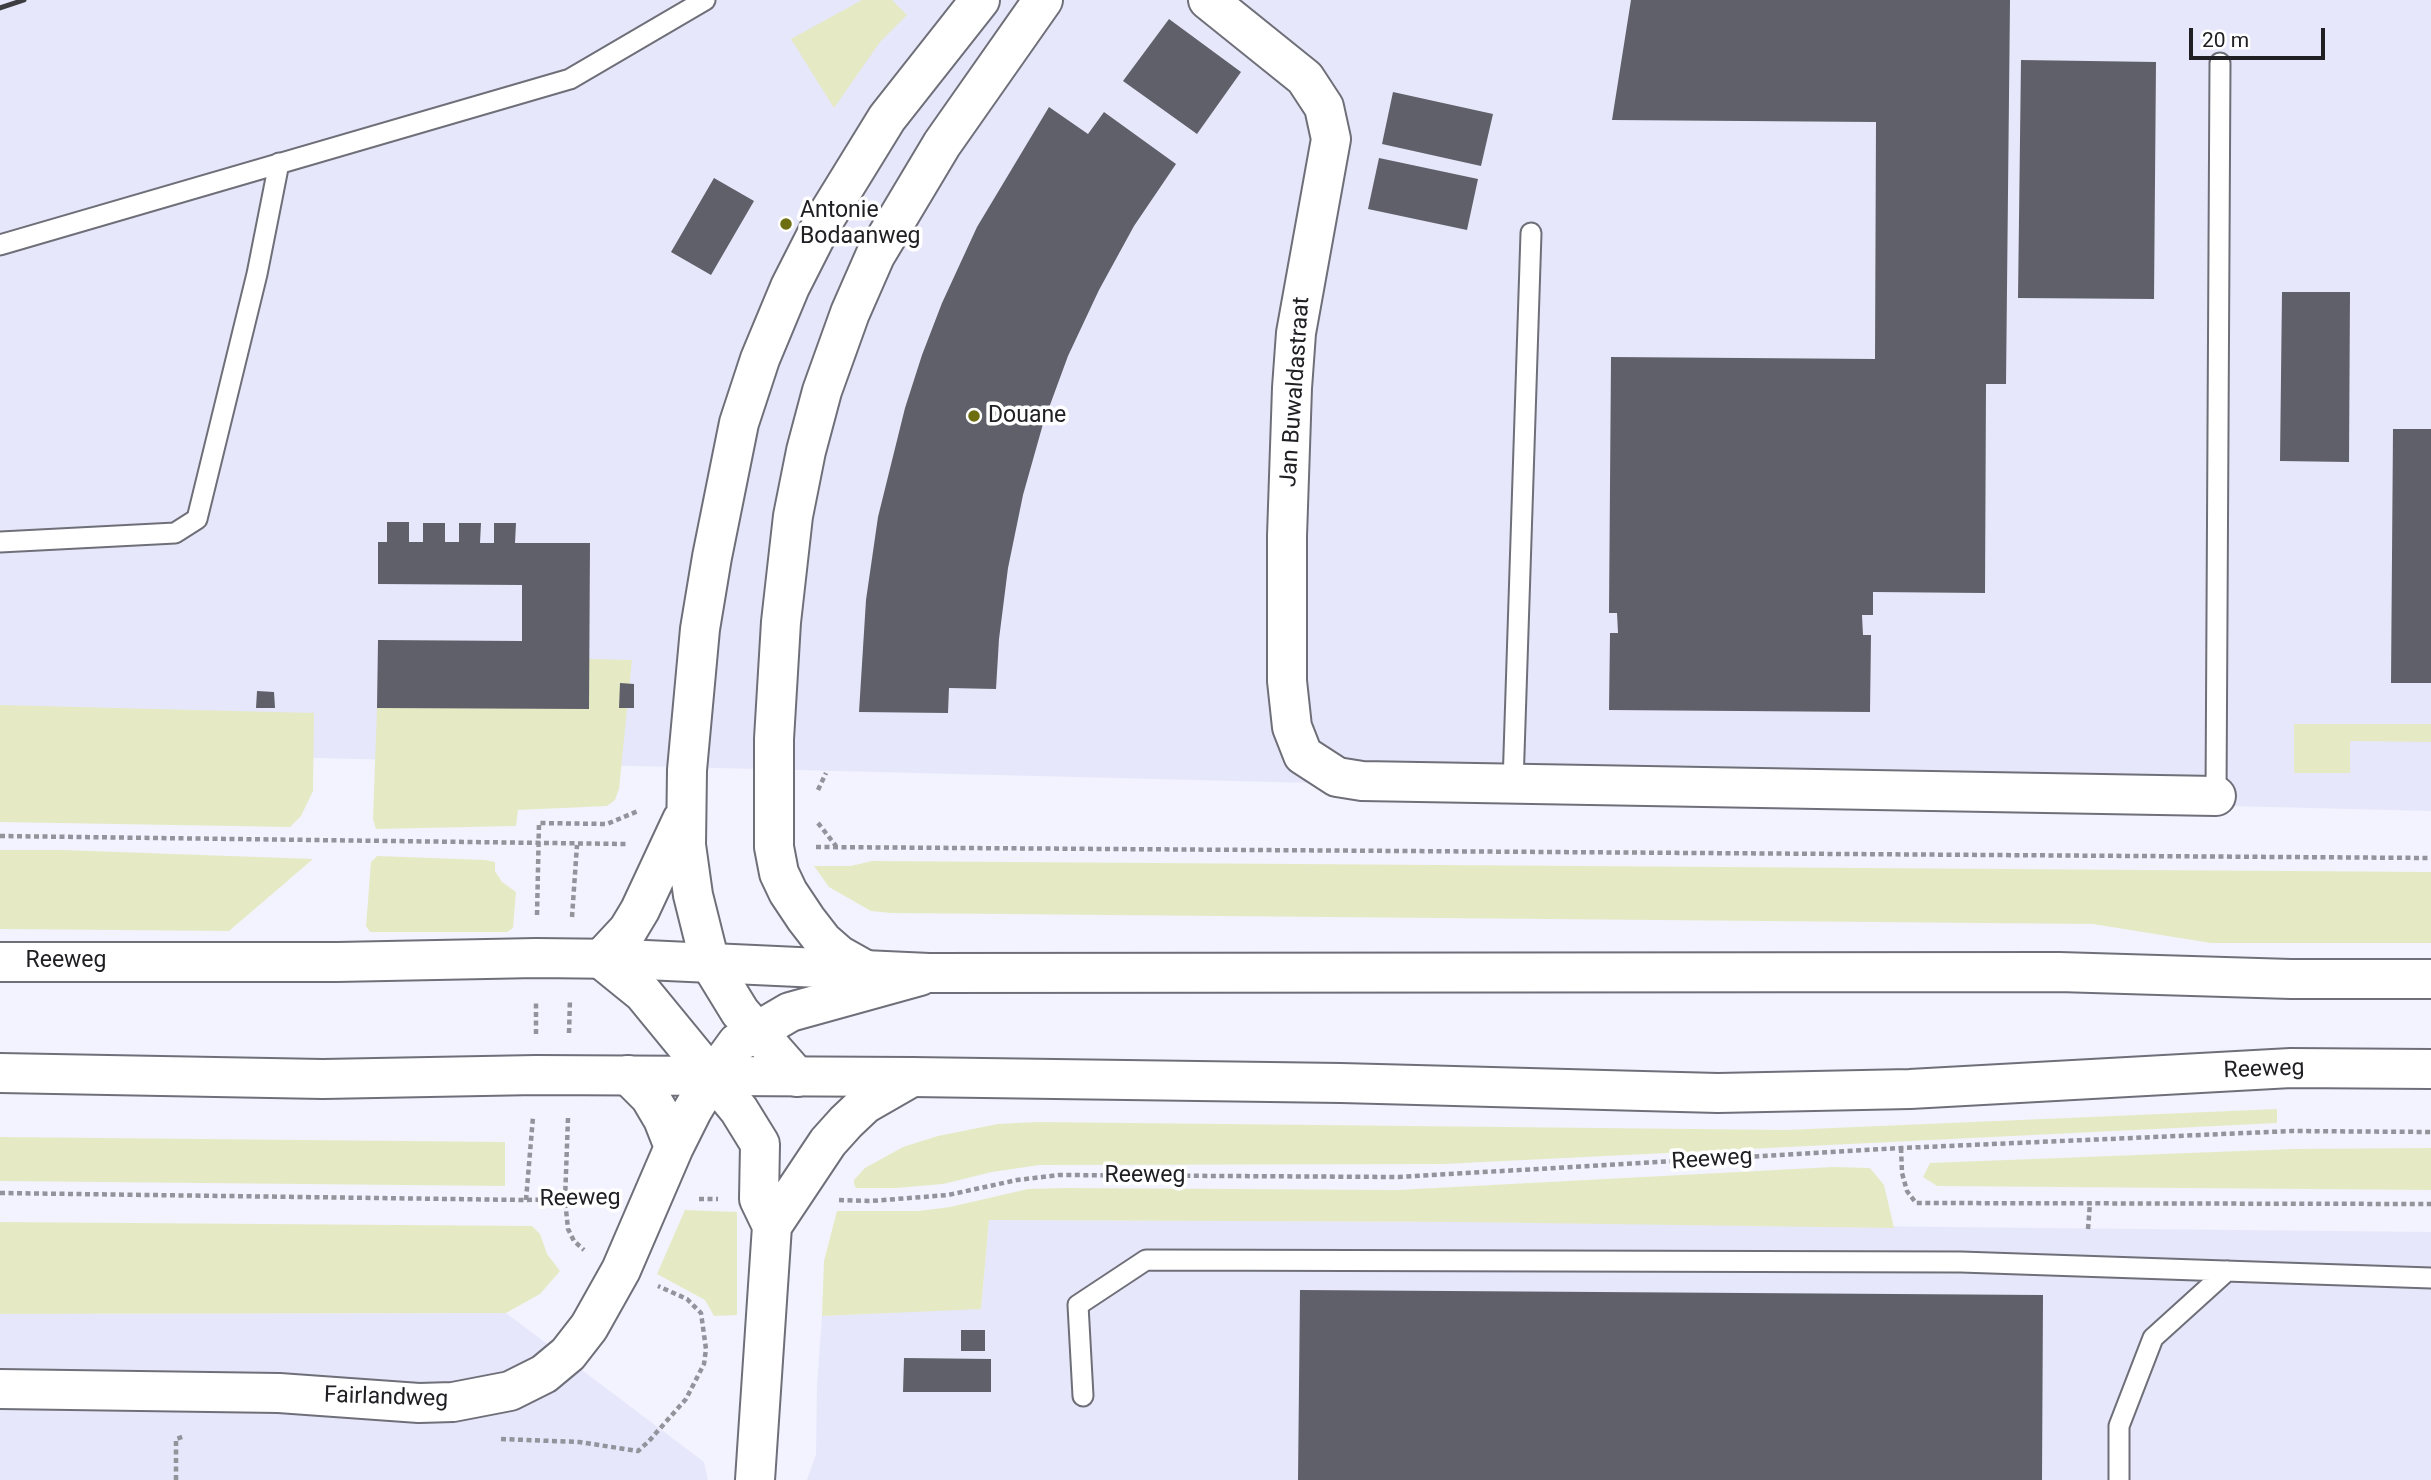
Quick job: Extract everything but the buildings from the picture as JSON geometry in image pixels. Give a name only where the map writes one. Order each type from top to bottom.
[{"type":"street","points":[[797,1077],[740,1012],[709,963],[693,895],[686,845],[687,770],[704,605],[739,423],[760,359],[790,287],[822,222],[887,118],[981,0]]},
{"type":"street","points":[[864,969],[839,955],[806,919],[779,873],[774,847],[774,738],[795,503],[822,391],[850,313],[875,256],[942,144],[1043,0]]},
{"type":"street","name":"Jan Buwaldastraat","points":[[1208,0],[1305,78],[1315,91],[1329,124],[1331,139],[1296,333],[1287,536],[1287,681],[1292,727],[1303,755],[1337,777],[1362,781],[1513,784]]},
{"type":"street","points":[[1513,784],[2216,796]]},
{"type":"street","points":[[687,808],[656,880],[634,920],[586,959],[643,993],[713,1076],[760,1144],[773,1208],[755,1480]]},
{"type":"street","name":"Reeweg","points":[[0,962],[586,959],[929,973],[2059,972],[2291,979],[2431,979]]},
{"type":"street","name":"Reeweg","points":[[713,1076],[737,1043],[790,1012],[929,973]]},
{"type":"street","name":"Reeweg","points":[[0,1073],[323,1079],[628,1075],[912,1077],[1341,1083],[1718,1093],[1910,1089],[2291,1068],[2431,1069]]},
{"type":"street","points":[[628,1075],[650,1097],[663,1119],[674,1147]]},
{"type":"street","name":"Fairlandweg","points":[[0,1389],[279,1393],[419,1403],[453,1402],[510,1391],[544,1374],[568,1354],[589,1327],[621,1270],[674,1147],[713,1076]]},
{"type":"street","points":[[773,1208],[828,1142],[865,1104],[912,1077]]},
{"type":"lane","points":[[0,245],[570,79],[705,0]]},
{"type":"lane","points":[[2216,796],[2220,63]]},
{"type":"lane","points":[[0,542],[175,533],[197,519],[257,274],[279,163]]},
{"type":"lane","points":[[1513,784],[1531,233]]},
{"type":"lane","points":[[1083,1396],[1078,1305],[1146,1259],[1948,1262],[2431,1278]]},
{"type":"lane","points":[[2119,1480],[2119,1426],[2153,1338],[2227,1271]]},
{"type":"path","points":[[0,836],[670,846]]},
{"type":"path","points":[[565,1200],[569,1076],[586,959],[577,845]]},
{"type":"path","points":[[774,847],[2431,858]]},
{"type":"path","name":"Reeweg","points":[[0,1193],[653,1199],[773,1208],[948,1195],[1017,1180],[1059,1175],[1398,1177],[1901,1148],[2292,1132],[2431,1132]]},
{"type":"path","points":[[1901,1148],[1902,1173],[1907,1191],[1916,1203],[2431,1204]]},
{"type":"path","points":[[2088,1229],[2090,1203]]},
{"type":"shaded area","points":[[0,0],[2431,0],[2431,811],[0,750]]},
{"type":"shaded area","points":[[989,1220],[2431,1232],[2431,1480],[807,1480],[816,1454],[822,1316],[981,1308]]},
{"type":"shaded area","points":[[506,1313],[704,1462],[708,1480],[0,1480],[0,1314]]},
{"type":"green space","points":[[862,0],[892,0],[907,15],[880,42],[834,108],[791,39]]},
{"type":"green space","points":[[589,659],[632,660],[619,789],[615,800],[607,806],[518,810],[516,826],[376,829],[373,819],[377,708]]},
{"type":"green space","points":[[0,705],[314,713],[313,791],[301,816],[290,827],[0,822]]},
{"type":"green space","points":[[2294,724],[2431,724],[2431,742],[2350,741],[2350,773],[2294,773]]},
{"type":"green space","points":[[0,850],[313,859],[229,931],[0,929]]},
{"type":"green space","points":[[377,856],[495,862],[495,871],[502,882],[516,892],[513,928],[507,932],[370,932],[366,926],[371,862]]},
{"type":"green space","points":[[872,861],[2431,872],[2431,943],[2211,943],[2093,924],[891,913],[871,911],[829,887],[814,866],[851,866]]},
{"type":"green space","points":[[2277,1109],[2277,1123],[1443,1164],[1039,1165],[992,1172],[943,1184],[856,1188],[854,1184],[854,1180],[865,1168],[903,1147],[938,1136],[998,1124],[1037,1122],[1786,1130]]},
{"type":"green space","points":[[0,1137],[505,1142],[505,1186],[0,1181]]},
{"type":"green space","points":[[2431,1148],[2431,1190],[1937,1186],[1923,1177],[1930,1163],[2292,1149]]},
{"type":"green space","points":[[1833,1167],[1870,1168],[1884,1185],[1894,1228],[1460,1222],[989,1220],[981,1309],[822,1316],[824,1261],[837,1211],[919,1211],[950,1207],[1028,1189],[1397,1190]]},
{"type":"green space","points":[[685,1210],[737,1212],[737,1315],[714,1316],[705,1300],[657,1274]]},
{"type":"green space","points":[[0,1222],[532,1226],[540,1234],[547,1254],[560,1271],[540,1294],[506,1313],[0,1314]]},
{"type":"railway","points":[[0,8],[24,0]]},
{"type":"place","name":"Antonie Bodaanweg","points":[[786,224]]},
{"type":"place","name":"Douane","points":[[974,416]]}]
